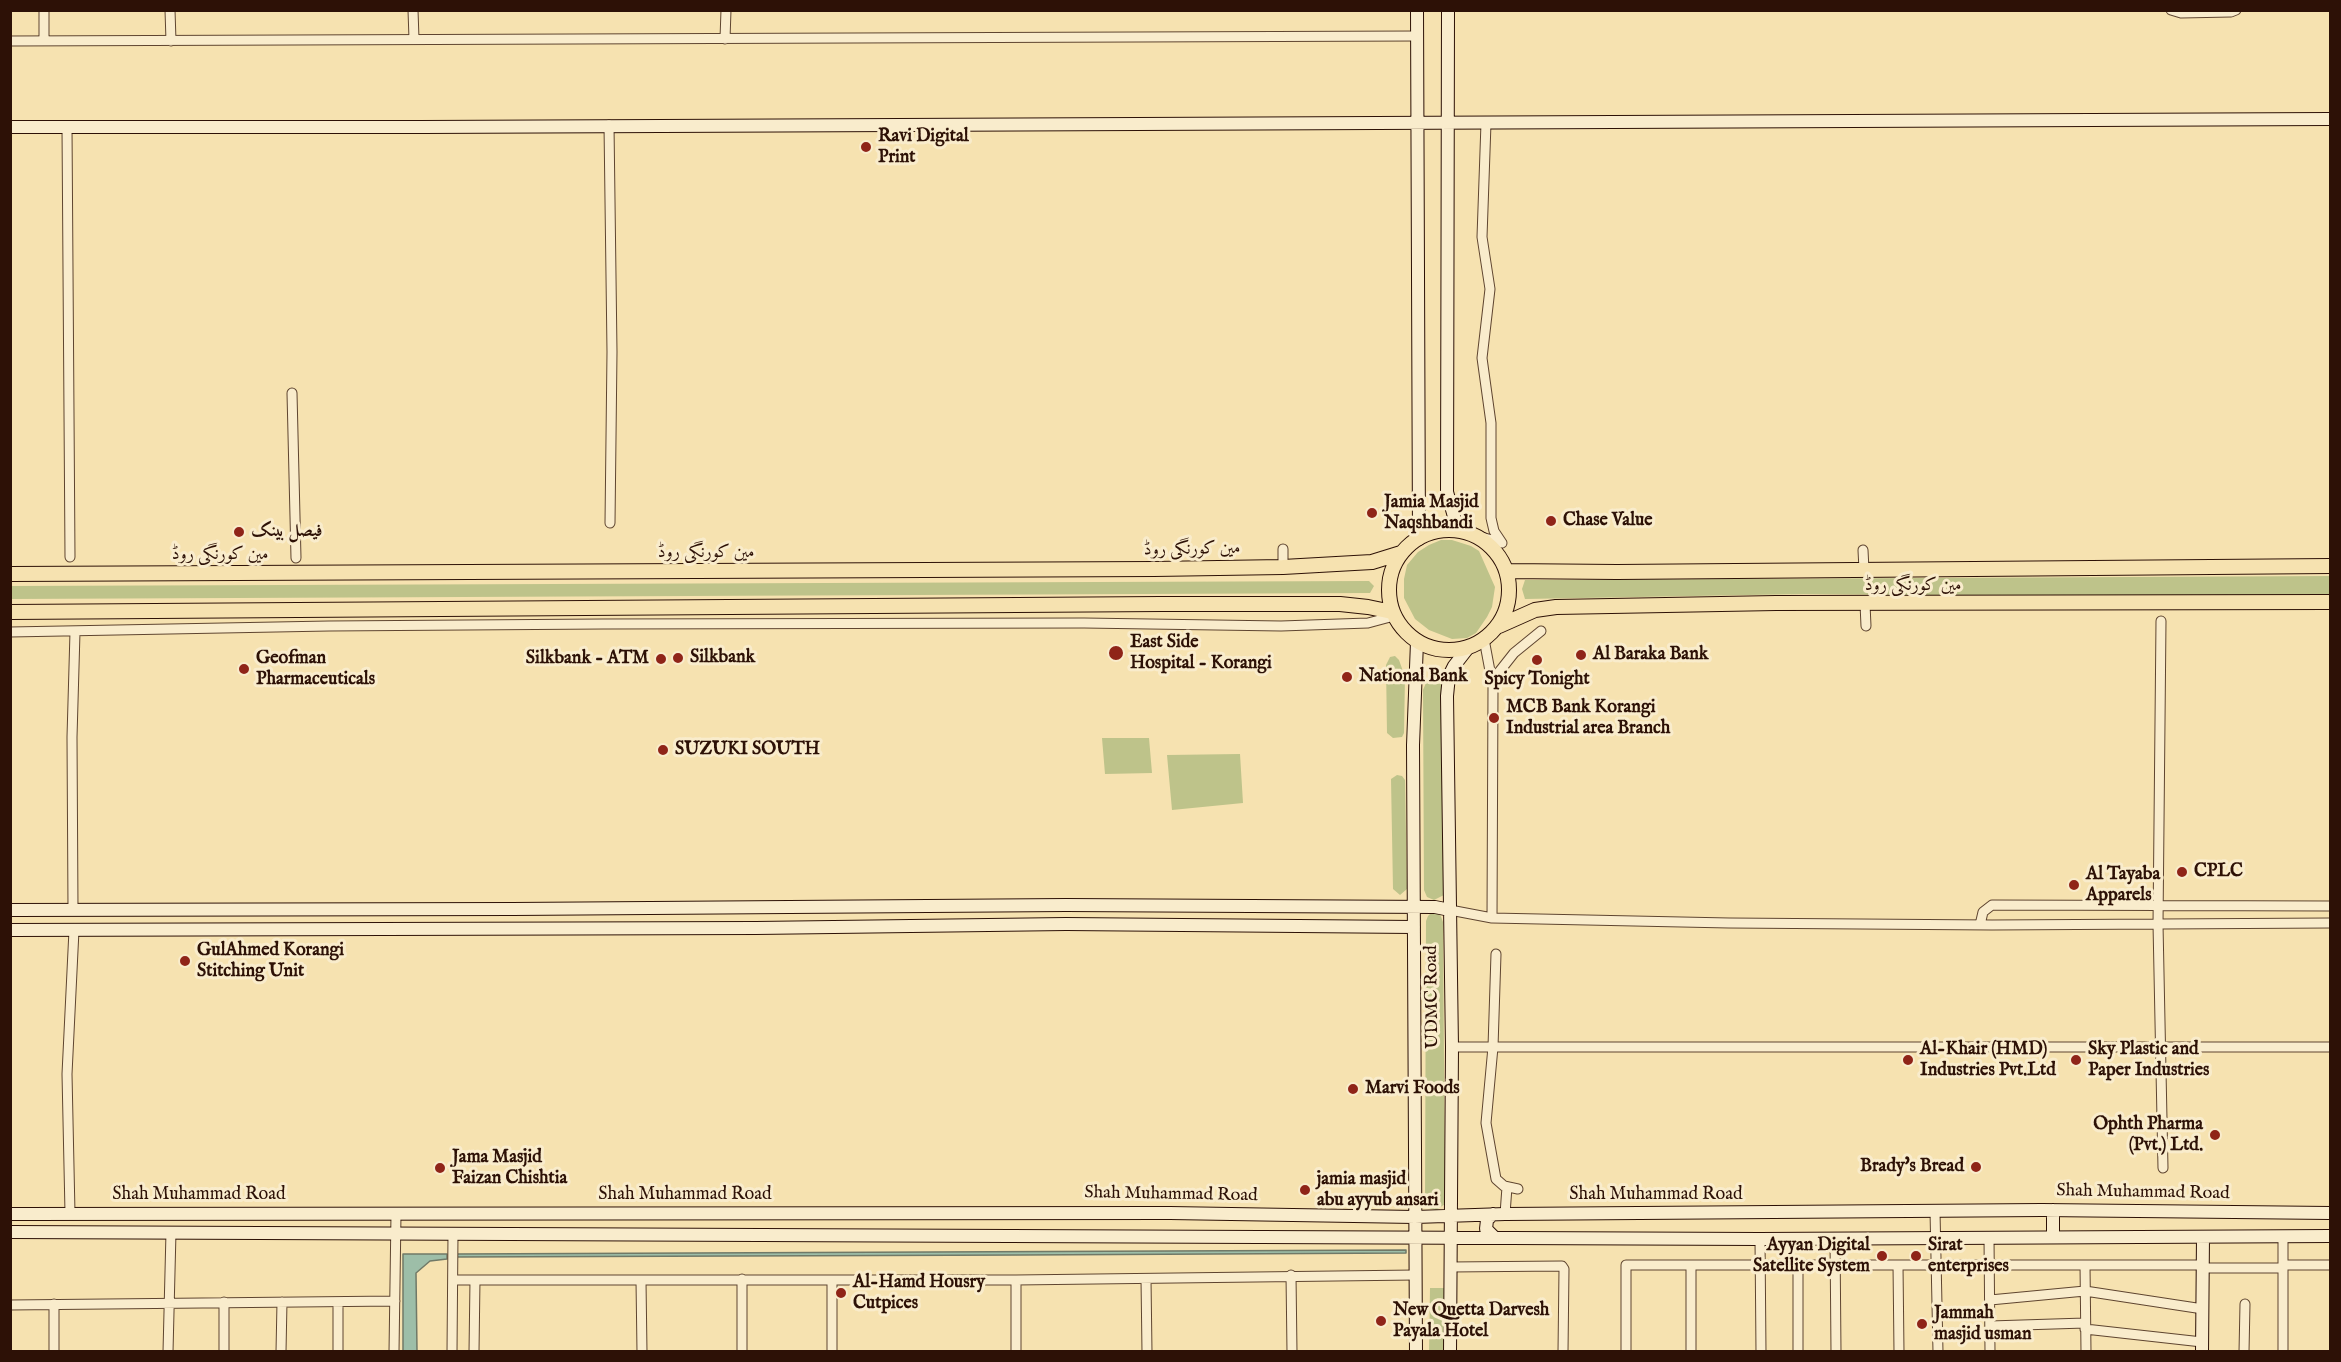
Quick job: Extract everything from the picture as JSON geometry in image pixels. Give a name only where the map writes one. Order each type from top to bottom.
[{"type":"main road","points":[[1444,530],[1468,533],[1478,537],[1494,550],[1506,571],[1510,587],[1508,607],[1499,626],[1484,639],[1468,648],[1451,651],[1433,649],[1417,642],[1403,630],[1393,614],[1388,592],[1391,572],[1401,553],[1419,539],[1444,530]]},
{"type":"main road","name":"مین کورنگی روڈ","points":[[10,574],[1283,567],[1372,562],[1401,553]]},
{"type":"main road","name":"مین کورنگی روڈ","points":[[1506,571],[2331,566]]},
{"type":"main road","name":"مین کورنگی روڈ","points":[[1499,626],[1535,610],[1556,607],[1709,604],[2331,602]]},
{"type":"main road","points":[[10,612],[1340,604],[1368,607],[1393,614]]},
{"type":"street","points":[[44,10],[44,41]]},
{"type":"street","points":[[170,10],[171,41]]},
{"type":"street","points":[[413,10],[414,39]]},
{"type":"street","points":[[725,39],[726,10]]},
{"type":"street","points":[[1417,10],[1419,539]]},
{"type":"street","points":[[1448,10],[1447,492],[1455,520],[1468,533],[1502,543],[1494,531],[1491,518],[1491,423],[1482,358],[1490,289],[1482,237],[1486,123]]},
{"type":"street","points":[[2171,10],[2181,13],[2235,10]]},
{"type":"street","points":[[10,41],[1417,36]]},
{"type":"street","points":[[10,127],[2331,119]]},
{"type":"street","points":[[609,125],[612,352],[610,523]]},
{"type":"street","points":[[67,127],[70,557]]},
{"type":"street","points":[[292,393],[296,558]]},
{"type":"street","points":[[1283,549],[1283,567]]},
{"type":"street","points":[[1863,550],[1864,570]]},
{"type":"street","points":[[1160,624],[1161,604]]},
{"type":"street","points":[[1865,604],[1866,626]]},
{"type":"street","points":[[10,632],[591,624],[1330,626],[1368,623],[1393,614]]},
{"type":"street","points":[[2161,621],[2158,924],[2163,1168]]},
{"type":"street","points":[[1493,687],[1499,672],[1514,653],[1541,631]]},
{"type":"street","points":[[73,909],[72,737],[75,632]]},
{"type":"street","points":[[1484,639],[1493,687],[1492,918]]},
{"type":"street","name":"UDMC Road","points":[[1416,1352],[1413,745],[1417,642]]},
{"type":"street","name":"UDMC Road","points":[[1450,1352],[1449,1217],[1452,1047],[1447,696],[1449,676],[1468,648]]},
{"type":"street","points":[[1066,904],[1066,924]]},
{"type":"street","points":[[10,910],[512,909],[1066,904],[1435,907],[1492,918],[1718,923],[1980,925],[2331,923]]},
{"type":"street","points":[[1980,925],[1983,912],[1992,905],[2331,906]]},
{"type":"street","points":[[935,927],[936,906]]},
{"type":"street","points":[[640,907],[640,929]]},
{"type":"street","points":[[756,907],[756,928]]},
{"type":"street","points":[[55,909],[55,930]]},
{"type":"street","points":[[512,909],[512,928]]},
{"type":"street","points":[[10,930],[640,929],[1066,924],[1414,927]]},
{"type":"street","points":[[70,1213],[67,1074],[75,930]]},
{"type":"street","points":[[1496,954],[1493,1047],[1486,1123],[1493,1170],[1500,1184],[1518,1189]]},
{"type":"street","points":[[1452,1047],[2331,1047]]},
{"type":"street","points":[[1495,1238],[1486,1228],[1487,1220],[1499,1214],[1507,1187]]},
{"type":"street","points":[[2053,1210],[2053,1237]]},
{"type":"street","name":"Shah Muhammad Road","points":[[10,1214],[1170,1213],[1449,1217],[1499,1214],[2053,1210],[2331,1213]]},
{"type":"street","points":[[1935,1211],[1938,1352]]},
{"type":"street","points":[[394,1352],[396,1214]]},
{"type":"street","points":[[1394,1216],[1401,1220],[1403,1226],[1401,1233],[1396,1236]]},
{"type":"street","name":"Shah Muhammad Road","points":[[10,1232],[396,1234],[453,1239],[1396,1236],[1760,1239],[2331,1236]]},
{"type":"street","points":[[168,1352],[171,1232]]},
{"type":"street","points":[[2283,1236],[2283,1352]]},
{"type":"street","points":[[1989,1237],[1990,1352]]},
{"type":"street","points":[[1990,1326],[2085,1326],[2202,1347],[2203,1237]]},
{"type":"street","points":[[1835,1238],[1836,1352]]},
{"type":"street","points":[[452,1352],[453,1239]]},
{"type":"street","points":[[1760,1239],[1761,1352]]},
{"type":"street","points":[[1626,1352],[1626,1265],[2203,1267],[2331,1265]]},
{"type":"street","points":[[1691,1265],[1691,1352]]},
{"type":"street","points":[[1797,1265],[1798,1352]]},
{"type":"street","points":[[1898,1265],[1899,1352]]},
{"type":"street","points":[[2085,1265],[2085,1352]]},
{"type":"street","points":[[1450,1267],[1562,1266],[1564,1269],[1563,1352]]},
{"type":"street","points":[[1292,1275],[1292,1352]]},
{"type":"street","points":[[453,1280],[1016,1280],[1415,1275]]},
{"type":"street","points":[[742,1279],[742,1352]]},
{"type":"street","points":[[1146,1279],[1147,1352]]},
{"type":"street","points":[[474,1352],[475,1280]]},
{"type":"street","points":[[832,1280],[832,1352]]},
{"type":"street","points":[[1016,1280],[1016,1352]]},
{"type":"street","points":[[641,1281],[642,1352]]},
{"type":"street","points":[[1990,1300],[2085,1291],[2203,1309]]},
{"type":"street","points":[[10,1305],[394,1301]]},
{"type":"street","points":[[224,1302],[224,1352]]},
{"type":"street","points":[[281,1352],[282,1302]]},
{"type":"street","points":[[338,1302],[338,1352]]},
{"type":"street","points":[[2244,1352],[2245,1304]]},
{"type":"street","points":[[54,1305],[54,1352]]},
{"type":"green space","points":[[1441,540],[1452,540],[1479,551],[1495,587],[1492,607],[1487,617],[1476,633],[1467,638],[1452,639],[1429,630],[1415,619],[1404,598],[1407,565],[1418,552]]},
{"type":"green space","points":[[2330,576],[2330,596],[1805,594],[1525,599],[1522,589],[1525,580]]},
{"type":"green space","points":[[1369,581],[1374,586],[1370,593],[10,599],[11,586]]},
{"type":"green space","points":[[1395,656],[1399,660],[1405,677],[1404,733],[1402,737],[1393,738],[1387,733],[1386,665],[1390,657]]},
{"type":"green space","points":[[1432,680],[1439,681],[1444,686],[1444,895],[1434,900],[1427,897],[1424,890],[1423,690],[1426,683]]},
{"type":"green space","points":[[1102,738],[1149,738],[1152,773],[1105,774]]},
{"type":"green space","points":[[1240,754],[1243,803],[1172,810],[1167,755]]},
{"type":"green space","points":[[1397,775],[1402,776],[1405,780],[1407,889],[1400,895],[1393,889],[1391,779]]},
{"type":"green space","points":[[1432,912],[1440,914],[1443,922],[1445,1204],[1436,1210],[1429,1208],[1425,1202],[1426,921]]},
{"type":"green space","points":[[1430,1288],[1447,1288],[1446,1351],[1429,1352]]},
{"type":"shaded area","points":[[1406,1250],[1406,1253],[456,1257],[456,1254]]},
{"type":"shaded area","points":[[403,1254],[447,1254],[447,1259],[430,1261],[416,1273],[417,1351],[403,1351]]},
{"type":"place","name":"Ravi Digital Print","points":[[866,147]]},
{"type":"place","name":"Jamia Masjid Naqshbandi","points":[[1372,513]]},
{"type":"place","name":"Chase Value","points":[[1551,521]]},
{"type":"place","name":"فیصل بینک","points":[[239,532]]},
{"type":"place","name":"East Side Hospital - Korangi","points":[[1116,653]]},
{"type":"place","name":"Al Baraka Bank","points":[[1581,655]]},
{"type":"place","name":"Silkbank","points":[[678,658]]},
{"type":"place","name":"Silkbank - ATM","points":[[661,659]]},
{"type":"place","name":"Spicy Tonight","points":[[1537,660]]},
{"type":"place","name":"Geofman Pharmaceuticals","points":[[244,669]]},
{"type":"place","name":"National Bank","points":[[1347,677]]},
{"type":"place","name":"MCB Bank Korangi Industrial area Branch","points":[[1494,718]]},
{"type":"place","name":"SUZUKI SOUTH","points":[[663,750]]},
{"type":"place","name":"CPLC","points":[[2182,872]]},
{"type":"place","name":"Al Tayaba Apparels","points":[[2074,885]]},
{"type":"place","name":"GulAhmed Korangi Stitching Unit","points":[[185,961]]},
{"type":"place","name":"Al-Khair (HMD) Industries Pvt.Ltd","points":[[1908,1060]]},
{"type":"place","name":"Sky Plastic and Paper Industries","points":[[2076,1060]]},
{"type":"place","name":"Marvi Foods","points":[[1353,1089]]},
{"type":"place","name":"Ophth Pharma (Pvt.) Ltd.","points":[[2215,1135]]},
{"type":"place","name":"Brady's Bread","points":[[1976,1167]]},
{"type":"place","name":"Jama Masjid Faizan Chishtia","points":[[440,1168]]},
{"type":"place","name":"jamia masjid abu ayyub ansari","points":[[1305,1190]]},
{"type":"place","name":"Ayyan Digital Satellite System","points":[[1882,1256]]},
{"type":"place","name":"Sirat enterprises","points":[[1916,1256]]},
{"type":"place","name":"Al-Hamd Housry Cutpices","points":[[841,1293]]},
{"type":"place","name":"New Quetta Darvesh Payala Hotel","points":[[1381,1321]]},
{"type":"place","name":"Jammah masjid usman","points":[[1922,1324]]}]
